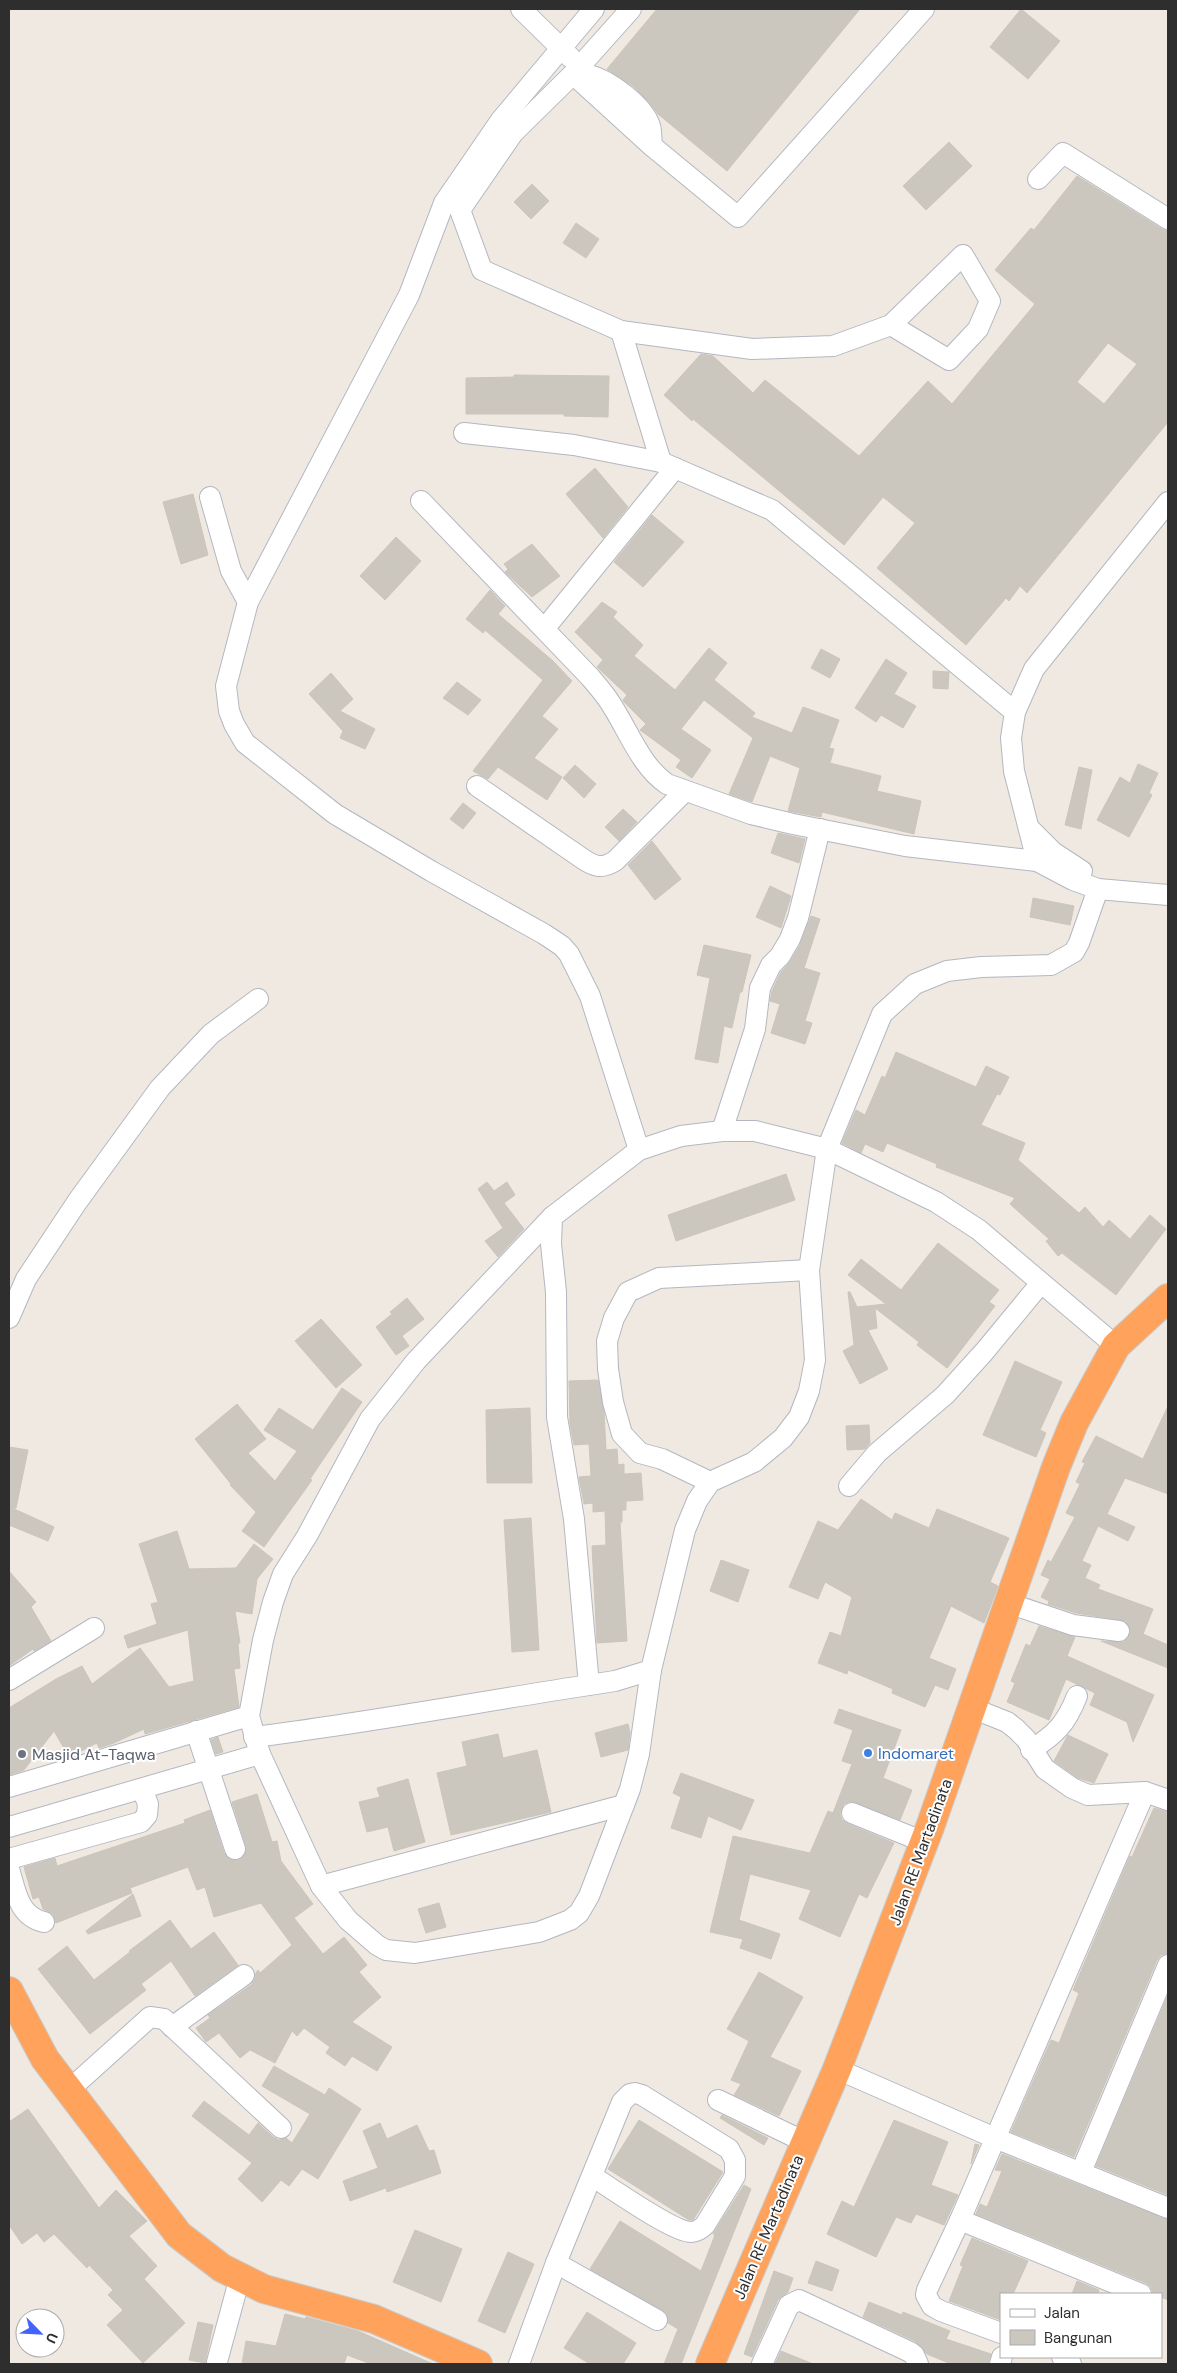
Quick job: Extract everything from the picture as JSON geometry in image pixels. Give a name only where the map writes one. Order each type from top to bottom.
[{"type":"highway","name":"Jalan RE Martadinata","points":[[710,2364],[837,2069],[924,1842],[1056,1467],[1074,1424],[1116,1346],[1168,1298]]},
{"type":"highway","points":[[9,1991],[45,2058],[180,2235],[222,2268],[264,2290],[374,2319],[478,2364]]},
{"type":"street","points":[[521,9],[562,49],[578,73],[652,146],[738,218],[924,9]]},
{"type":"street","points":[[594,9],[501,120],[444,203],[408,295],[248,602],[226,686],[229,711],[245,743],[335,814],[562,946],[569,954],[590,996],[639,1150]]},
{"type":"street","points":[[631,9],[578,73],[513,133],[460,210],[482,270],[621,332],[752,348],[833,346],[891,325],[963,255],[990,301],[978,329],[949,360],[891,325]]},
{"type":"street","points":[[1038,179],[1063,153],[1168,219]]},
{"type":"street","points":[[621,332],[668,465]]},
{"type":"street","points":[[464,433],[574,445],[668,465],[772,510],[1015,712]]},
{"type":"street","points":[[545,628],[668,465]]},
{"type":"street","points":[[210,497],[231,571],[248,602]]},
{"type":"street","points":[[421,501],[545,628],[607,698],[657,777],[684,792],[751,814],[905,846],[1045,857],[1072,866],[1087,874],[1114,880],[1168,885]]},
{"type":"street","points":[[1168,502],[1034,669],[1015,712],[1011,738],[1014,771],[1030,828],[1045,857],[1073,880],[1098,889],[1168,895]]},
{"type":"street","points":[[477,786],[594,866],[606,867],[615,861],[684,792]]},
{"type":"street","points":[[722,1131],[755,1029],[760,988],[771,965],[780,956],[790,939],[798,918],[820,829]]},
{"type":"street","points":[[1098,889],[1080,943],[1074,952],[1051,965],[982,967],[947,971],[915,984],[882,1014],[827,1149],[809,1270],[815,1360],[809,1391],[799,1417],[783,1438],[754,1462],[710,1482],[697,1501],[685,1530],[651,1670],[639,1754],[630,1789],[589,1896],[579,1913],[570,1920],[545,1930],[415,1953],[398,1952],[376,1945],[355,1926],[321,1886],[257,1746],[249,1716],[263,1640],[283,1574],[307,1536],[370,1418],[416,1361],[552,1217],[639,1150],[681,1136],[722,1131],[755,1131],[827,1149],[936,1202],[979,1230],[1116,1346]]},
{"type":"street","points":[[9,1318],[26,1279],[41,1256],[77,1202],[160,1088],[211,1034],[258,999]]},
{"type":"street","points":[[552,1217],[551,1244],[556,1292],[557,1417],[574,1519],[589,1685]]},
{"type":"street","points":[[710,1482],[662,1459],[640,1453],[622,1434],[613,1402],[608,1369],[607,1341],[614,1318],[628,1292],[660,1278],[809,1270]]},
{"type":"street","points":[[848,1486],[877,1454],[945,1395],[984,1352],[1041,1283]]},
{"type":"street","points":[[1008,1603],[1073,1625],[1118,1631]]},
{"type":"street","points":[[9,1680],[94,1628]]},
{"type":"street","points":[[9,1827],[208,1769],[257,1746],[326,1728],[407,1713],[615,1681],[651,1670]]},
{"type":"street","points":[[1031,1750],[1054,1735],[1069,1716],[1077,1696]]},
{"type":"street","points":[[972,1708],[1007,1722],[1016,1728],[1026,1739],[1031,1750],[1045,1769],[1072,1788],[1088,1795],[1144,1792],[1168,1800]]},
{"type":"street","points":[[9,1786],[249,1716]]},
{"type":"street","points":[[196,1731],[235,1849]]},
{"type":"street","points":[[9,1859],[140,1822],[147,1814],[148,1809],[142,1789]]},
{"type":"street","points":[[1000,2334],[932,2306],[928,2300],[927,2290],[960,2220],[1144,1792]]},
{"type":"street","points":[[321,1886],[624,1805]]},
{"type":"street","points":[[852,1813],[924,1842]]},
{"type":"street","points":[[9,1869],[22,1906],[29,1917],[44,1922]]},
{"type":"street","points":[[1081,2172],[1168,1965]]},
{"type":"street","points":[[172,2027],[244,1976]]},
{"type":"street","points":[[69,2090],[150,2017],[164,2019],[281,2128]]},
{"type":"street","points":[[837,2069],[995,2138],[1167,2204]]},
{"type":"street","points":[[519,2364],[556,2263],[622,2102],[630,2094],[642,2095],[729,2149],[736,2167],[735,2176],[705,2225],[700,2230],[692,2232],[676,2227],[592,2176]]},
{"type":"street","points":[[718,2100],[805,2142]]},
{"type":"street","points":[[960,2220],[1139,2293]]},
{"type":"street","points":[[556,2263],[657,2320]]},
{"type":"street","points":[[217,2362],[240,2277]]},
{"type":"street","points":[[762,2364],[789,2304],[799,2300],[910,2352],[914,2355],[918,2364]]},
{"type":"building","points":[[657,9],[860,9],[727,171],[658,114],[633,86],[607,69]]},
{"type":"building","points":[[1021,9],[1060,41],[1028,79],[990,47]]},
{"type":"building","points":[[949,142],[972,166],[926,210],[903,186]]},
{"type":"building","points":[[1077,176],[1168,231],[1168,422],[1027,593],[1020,586],[1009,601],[1006,598],[966,645],[877,568],[915,523],[883,497],[844,545],[693,419],[692,421],[664,395],[701,354],[713,356],[753,393],[765,380],[859,456],[928,381],[952,404],[1035,304],[995,270],[1031,228],[1034,230]],"holes":[[[1108,343],[1137,364],[1104,404],[1077,382]]]},
{"type":"building","points":[[532,184],[549,201],[531,219],[514,202]]},
{"type":"building","points":[[576,223],[599,239],[586,258],[563,243]]},
{"type":"building","points":[[514,375],[609,376],[608,417],[564,416],[564,414],[466,414],[466,378],[514,377]]},
{"type":"building","points":[[595,468],[628,507],[603,538],[566,494]]},
{"type":"building","points":[[193,494],[208,555],[181,564],[163,502]]},
{"type":"building","points":[[652,515],[684,542],[643,587],[614,562]]},
{"type":"building","points":[[396,537],[421,561],[385,600],[360,576]]},
{"type":"building","points":[[532,544],[560,576],[532,597],[505,572],[508,569],[504,564]]},
{"type":"building","points":[[490,590],[505,606],[498,614],[553,661],[572,681],[542,716],[558,729],[534,758],[562,777],[547,800],[498,767],[488,779],[473,771],[543,680],[485,630],[483,633],[466,619]]},
{"type":"building","points":[[602,602],[617,612],[613,617],[643,645],[634,656],[675,690],[709,648],[727,663],[714,680],[755,713],[752,717],[792,733],[803,707],[839,720],[829,748],[834,749],[830,763],[881,776],[877,791],[921,801],[914,834],[822,812],[821,817],[788,811],[800,768],[770,756],[752,802],[729,794],[753,738],[704,700],[681,729],[711,750],[692,778],[676,767],[681,760],[640,730],[646,724],[624,702],[623,700],[627,695],[597,667],[603,660],[575,632]]},
{"type":"building","points":[[821,649],[840,659],[830,678],[811,668]]},
{"type":"building","points":[[886,659],[907,673],[894,694],[916,706],[903,728],[881,715],[876,722],[855,708]]},
{"type":"building","points":[[933,671],[949,672],[948,689],[933,688]]},
{"type":"building","points":[[331,673],[353,699],[340,711],[375,729],[365,749],[340,738],[343,731],[309,694]]},
{"type":"building","points":[[457,682],[481,700],[468,715],[443,698]]},
{"type":"building","points":[[1138,764],[1158,773],[1149,793],[1152,795],[1129,837],[1097,820],[1120,777],[1130,783]]},
{"type":"building","points":[[575,765],[596,784],[584,798],[563,778]]},
{"type":"building","points":[[1079,767],[1092,770],[1081,829],[1065,825]]},
{"type":"building","points":[[463,803],[476,813],[463,829],[450,819]]},
{"type":"building","points":[[623,809],[637,822],[619,841],[605,827]]},
{"type":"building","points":[[778,833],[805,839],[799,863],[771,853]]},
{"type":"building","points":[[652,841],[681,879],[655,900],[628,865]]},
{"type":"building","points":[[770,886],[791,896],[781,928],[756,917]]},
{"type":"building","points":[[1033,898],[1074,906],[1070,925],[1030,917]]},
{"type":"building","points":[[811,916],[820,919],[804,968],[820,973],[805,1021],[812,1023],[805,1044],[771,1033],[780,1004],[770,1001],[772,991],[781,972],[790,962],[800,945]]},
{"type":"building","points":[[704,945],[751,955],[732,1028],[724,1026],[718,1063],[695,1059],[710,978],[697,975]]},
{"type":"building","points":[[896,1052],[976,1087],[986,1066],[1009,1077],[1000,1095],[997,1094],[981,1125],[1025,1143],[1018,1160],[1079,1213],[1085,1207],[1103,1227],[1109,1220],[1130,1239],[1150,1215],[1166,1229],[1116,1295],[1062,1253],[1058,1256],[1046,1241],[1049,1239],[1010,1204],[1015,1198],[936,1167],[937,1164],[887,1143],[883,1152],[865,1144],[861,1153],[842,1143],[856,1110],[865,1115],[882,1076],[885,1078]]},
{"type":"building","points":[[786,1174],[795,1200],[676,1241],[668,1215]]},
{"type":"building","points":[[487,1182],[494,1191],[507,1182],[515,1195],[504,1203],[524,1229],[498,1257],[485,1241],[503,1228],[478,1189]]},
{"type":"building","points":[[938,1243],[999,1290],[989,1302],[995,1306],[947,1368],[917,1345],[919,1342],[875,1308],[877,1328],[868,1330],[888,1369],[860,1384],[843,1351],[854,1345],[848,1292],[850,1292],[857,1307],[886,1304],[848,1275],[861,1259],[901,1290]]},
{"type":"building","points":[[407,1298],[424,1319],[402,1336],[409,1346],[396,1355],[376,1327]]},
{"type":"building","points":[[321,1319],[362,1365],[336,1388],[295,1341]]},
{"type":"building","points":[[1015,1361],[1062,1382],[1040,1430],[1046,1433],[1036,1457],[983,1435]]},
{"type":"building","points":[[598,1380],[604,1412],[606,1450],[617,1449],[618,1465],[624,1464],[624,1474],[641,1473],[643,1500],[626,1501],[626,1510],[622,1510],[622,1522],[620,1522],[627,1641],[597,1643],[592,1546],[606,1545],[605,1511],[593,1512],[593,1503],[584,1504],[579,1477],[591,1476],[589,1444],[574,1445],[570,1424],[569,1381]]},
{"type":"building","points":[[342,1388],[362,1402],[310,1479],[312,1480],[264,1547],[242,1531],[256,1512],[230,1485],[195,1439],[237,1404],[266,1439],[248,1453],[275,1481],[297,1451],[264,1430],[279,1408],[313,1430]]},
{"type":"building","points":[[1168,1406],[1168,1494],[1125,1478],[1107,1514],[1135,1527],[1128,1541],[1098,1526],[1082,1561],[1091,1565],[1085,1578],[1100,1585],[1098,1589],[1153,1609],[1143,1634],[1168,1645],[1168,1668],[1101,1641],[1124,1642],[1131,1632],[1126,1621],[1076,1613],[1048,1604],[1049,1601],[1041,1597],[1050,1579],[1041,1575],[1048,1560],[1051,1562],[1075,1517],[1066,1513],[1080,1484],[1076,1482],[1085,1463],[1082,1462],[1096,1436],[1143,1459]]},
{"type":"building","points":[[530,1408],[532,1483],[487,1483],[486,1410]]},
{"type":"building","points":[[869,1425],[870,1443],[865,1449],[847,1450],[846,1426]]},
{"type":"building","points":[[9,1447],[28,1450],[16,1508],[12,1508],[54,1527],[48,1541],[9,1525]]},
{"type":"building","points":[[861,1499],[892,1520],[895,1513],[929,1528],[937,1509],[1009,1538],[990,1582],[998,1586],[984,1623],[951,1606],[929,1658],[956,1669],[948,1690],[935,1685],[925,1707],[892,1693],[893,1689],[848,1670],[847,1674],[818,1663],[830,1632],[841,1636],[852,1597],[825,1582],[818,1599],[789,1587],[818,1521],[838,1530]]},
{"type":"building","points":[[531,1518],[539,1650],[512,1652],[504,1520]]},
{"type":"building","points":[[177,1531],[189,1569],[236,1568],[254,1544],[273,1559],[257,1579],[252,1614],[235,1611],[240,1643],[238,1643],[240,1668],[234,1669],[239,1707],[145,1734],[144,1729],[99,1748],[97,1743],[69,1757],[54,1731],[24,1770],[9,1775],[9,1708],[56,1679],[82,1666],[92,1684],[140,1648],[169,1687],[194,1681],[188,1630],[128,1648],[124,1636],[157,1624],[151,1604],[158,1602],[139,1544]]},
{"type":"building","points":[[721,1560],[749,1570],[738,1602],[710,1591]]},
{"type":"building","points":[[9,1571],[36,1602],[31,1607],[51,1641],[34,1651],[33,1649],[9,1666]]},
{"type":"building","points":[[1039,1626],[1075,1637],[1067,1656],[1154,1695],[1133,1742],[1127,1722],[1090,1705],[1095,1693],[1066,1679],[1049,1720],[1007,1702],[1015,1683],[1011,1681],[1026,1644],[1030,1646]]},
{"type":"building","points":[[839,1709],[901,1730],[883,1778],[912,1790],[900,1820],[851,1801],[844,1804],[840,1814],[842,1820],[894,1843],[867,1898],[859,1894],[840,1937],[799,1919],[811,1890],[750,1874],[739,1920],[780,1934],[771,1959],[740,1948],[743,1939],[710,1932],[733,1836],[810,1853],[828,1811],[833,1813],[852,1764],[842,1761],[853,1730],[834,1723]]},
{"type":"building","points":[[628,1724],[630,1733],[628,1750],[601,1757],[595,1733]]},
{"type":"building","points":[[498,1734],[503,1758],[537,1750],[551,1812],[451,1835],[437,1773],[467,1766],[462,1742]]},
{"type":"building","points":[[1068,1735],[1108,1754],[1094,1783],[1078,1778],[1054,1761]]},
{"type":"building","points":[[218,1737],[223,1752],[216,1754],[211,1740]]},
{"type":"building","points":[[681,1773],[754,1800],[741,1830],[708,1816],[701,1838],[671,1828],[681,1797],[673,1793]]},
{"type":"building","points":[[408,1779],[425,1842],[394,1851],[388,1827],[367,1832],[359,1802],[380,1797],[377,1788]]},
{"type":"building","points":[[257,1794],[272,1842],[277,1841],[281,1861],[313,1904],[294,1918],[323,1954],[344,1937],[367,1965],[359,1972],[381,1997],[352,2022],[392,2047],[377,2071],[352,2056],[345,2066],[326,2053],[330,2047],[304,2028],[297,2036],[292,2031],[275,2063],[250,2050],[240,2058],[219,2033],[206,2042],[196,2028],[210,2018],[208,2015],[251,1985],[258,1970],[260,1973],[292,1945],[261,1903],[214,1917],[205,1887],[197,1890],[188,1867],[130,1888],[132,1893],[56,1923],[53,1914],[43,1909],[39,1897],[33,1899],[24,1867],[55,1858],[57,1866],[185,1823],[184,1820],[210,1810],[224,1853],[232,1860],[239,1860],[244,1856],[246,1846],[232,1802]]},
{"type":"building","points":[[1154,1808],[1168,1812],[1168,1953],[1161,1955],[1157,1960],[1074,2157],[1011,2132],[1051,2040],[1059,2043],[1079,1993],[1073,1990],[1130,1856],[1132,1857]]},
{"type":"building","points":[[133,1894],[141,1916],[88,1934],[86,1931]]},
{"type":"building","points":[[439,1903],[446,1927],[426,1933],[418,1909]]},
{"type":"building","points":[[170,1920],[191,1949],[214,1932],[238,1965],[195,1996],[171,1961],[141,1984],[146,1990],[90,2034],[38,1969],[67,1946],[94,1980]]},
{"type":"building","points":[[759,1972],[803,1997],[770,2057],[801,2071],[779,2116],[734,2095],[741,2084],[731,2080],[749,2041],[727,2029]]},
{"type":"building","points":[[1168,1995],[1168,2195],[1096,2166]]},
{"type":"building","points":[[274,2066],[325,2095],[329,2088],[361,2109],[318,2179],[302,2169],[289,2186],[281,2180],[262,2202],[238,2179],[252,2163],[192,2116],[204,2101],[249,2135],[258,2123],[273,2137],[279,2140],[286,2138],[292,2143],[310,2114],[262,2086]]},
{"type":"building","points":[[28,2109],[99,2208],[116,2190],[147,2221],[129,2236],[157,2266],[144,2279],[185,2323],[143,2363],[107,2325],[123,2310],[108,2295],[113,2290],[89,2265],[87,2268],[54,2234],[44,2242],[37,2233],[22,2244],[9,2225],[9,2122]]},
{"type":"building","points":[[722,2115],[768,2138],[764,2145],[720,2118]]},
{"type":"building","points":[[639,2120],[723,2172],[693,2220],[689,2220],[608,2169]]},
{"type":"building","points":[[894,2120],[948,2142],[931,2185],[958,2195],[944,2225],[916,2214],[911,2223],[896,2217],[876,2257],[827,2234],[842,2201],[854,2207]]},
{"type":"building","points":[[380,2123],[387,2139],[417,2125],[429,2151],[434,2150],[441,2173],[387,2192],[386,2188],[350,2201],[343,2181],[378,2168],[363,2131]]},
{"type":"building","points":[[975,2144],[979,2145],[971,2164]]},
{"type":"building","points":[[1002,2154],[1168,2220],[1168,2300],[1162,2297],[1162,2293],[1153,2293],[1151,2287],[1146,2283],[976,2214],[980,2204],[987,2207],[1002,2171],[995,2170]]},
{"type":"building","points":[[744,2185],[751,2189],[681,2364],[664,2364],[678,2329],[668,2323],[667,2314],[590,2269],[620,2221],[701,2271],[715,2235],[713,2234]]},
{"type":"building","points":[[415,2230],[462,2249],[441,2302],[393,2282]]},
{"type":"building","points":[[972,2238],[1028,2261],[1013,2293],[1000,2293],[1000,2320],[949,2301],[963,2266],[960,2265]]},
{"type":"building","points":[[508,2252],[534,2264],[505,2333],[478,2321]]},
{"type":"building","points":[[816,2261],[839,2270],[832,2291],[808,2283]]},
{"type":"building","points":[[774,2271],[793,2278],[788,2292],[778,2300],[752,2357],[744,2354]]},
{"type":"building","points":[[1077,2281],[1099,2290],[1098,2293],[1072,2293]]},
{"type":"building","points":[[869,2302],[902,2315],[903,2312],[950,2331],[946,2339],[991,2354],[988,2364],[951,2364],[927,2354],[915,2341],[863,2317]]},
{"type":"building","points":[[587,2312],[636,2343],[623,2364],[590,2364],[564,2348]]},
{"type":"building","points":[[285,2314],[305,2319],[306,2317],[358,2331],[433,2364],[371,2364],[347,2355],[344,2364],[242,2364],[246,2341],[276,2346]]},
{"type":"building","points":[[198,2322],[213,2325],[205,2363],[189,2360]]},
{"type":"building","points":[[781,2351],[813,2364],[775,2364]]},
{"type":"place","name":"Indomaret","points":[[868,1753]]},
{"type":"place","name":"Masjid At-Taqwa","points":[[22,1754]]}]
